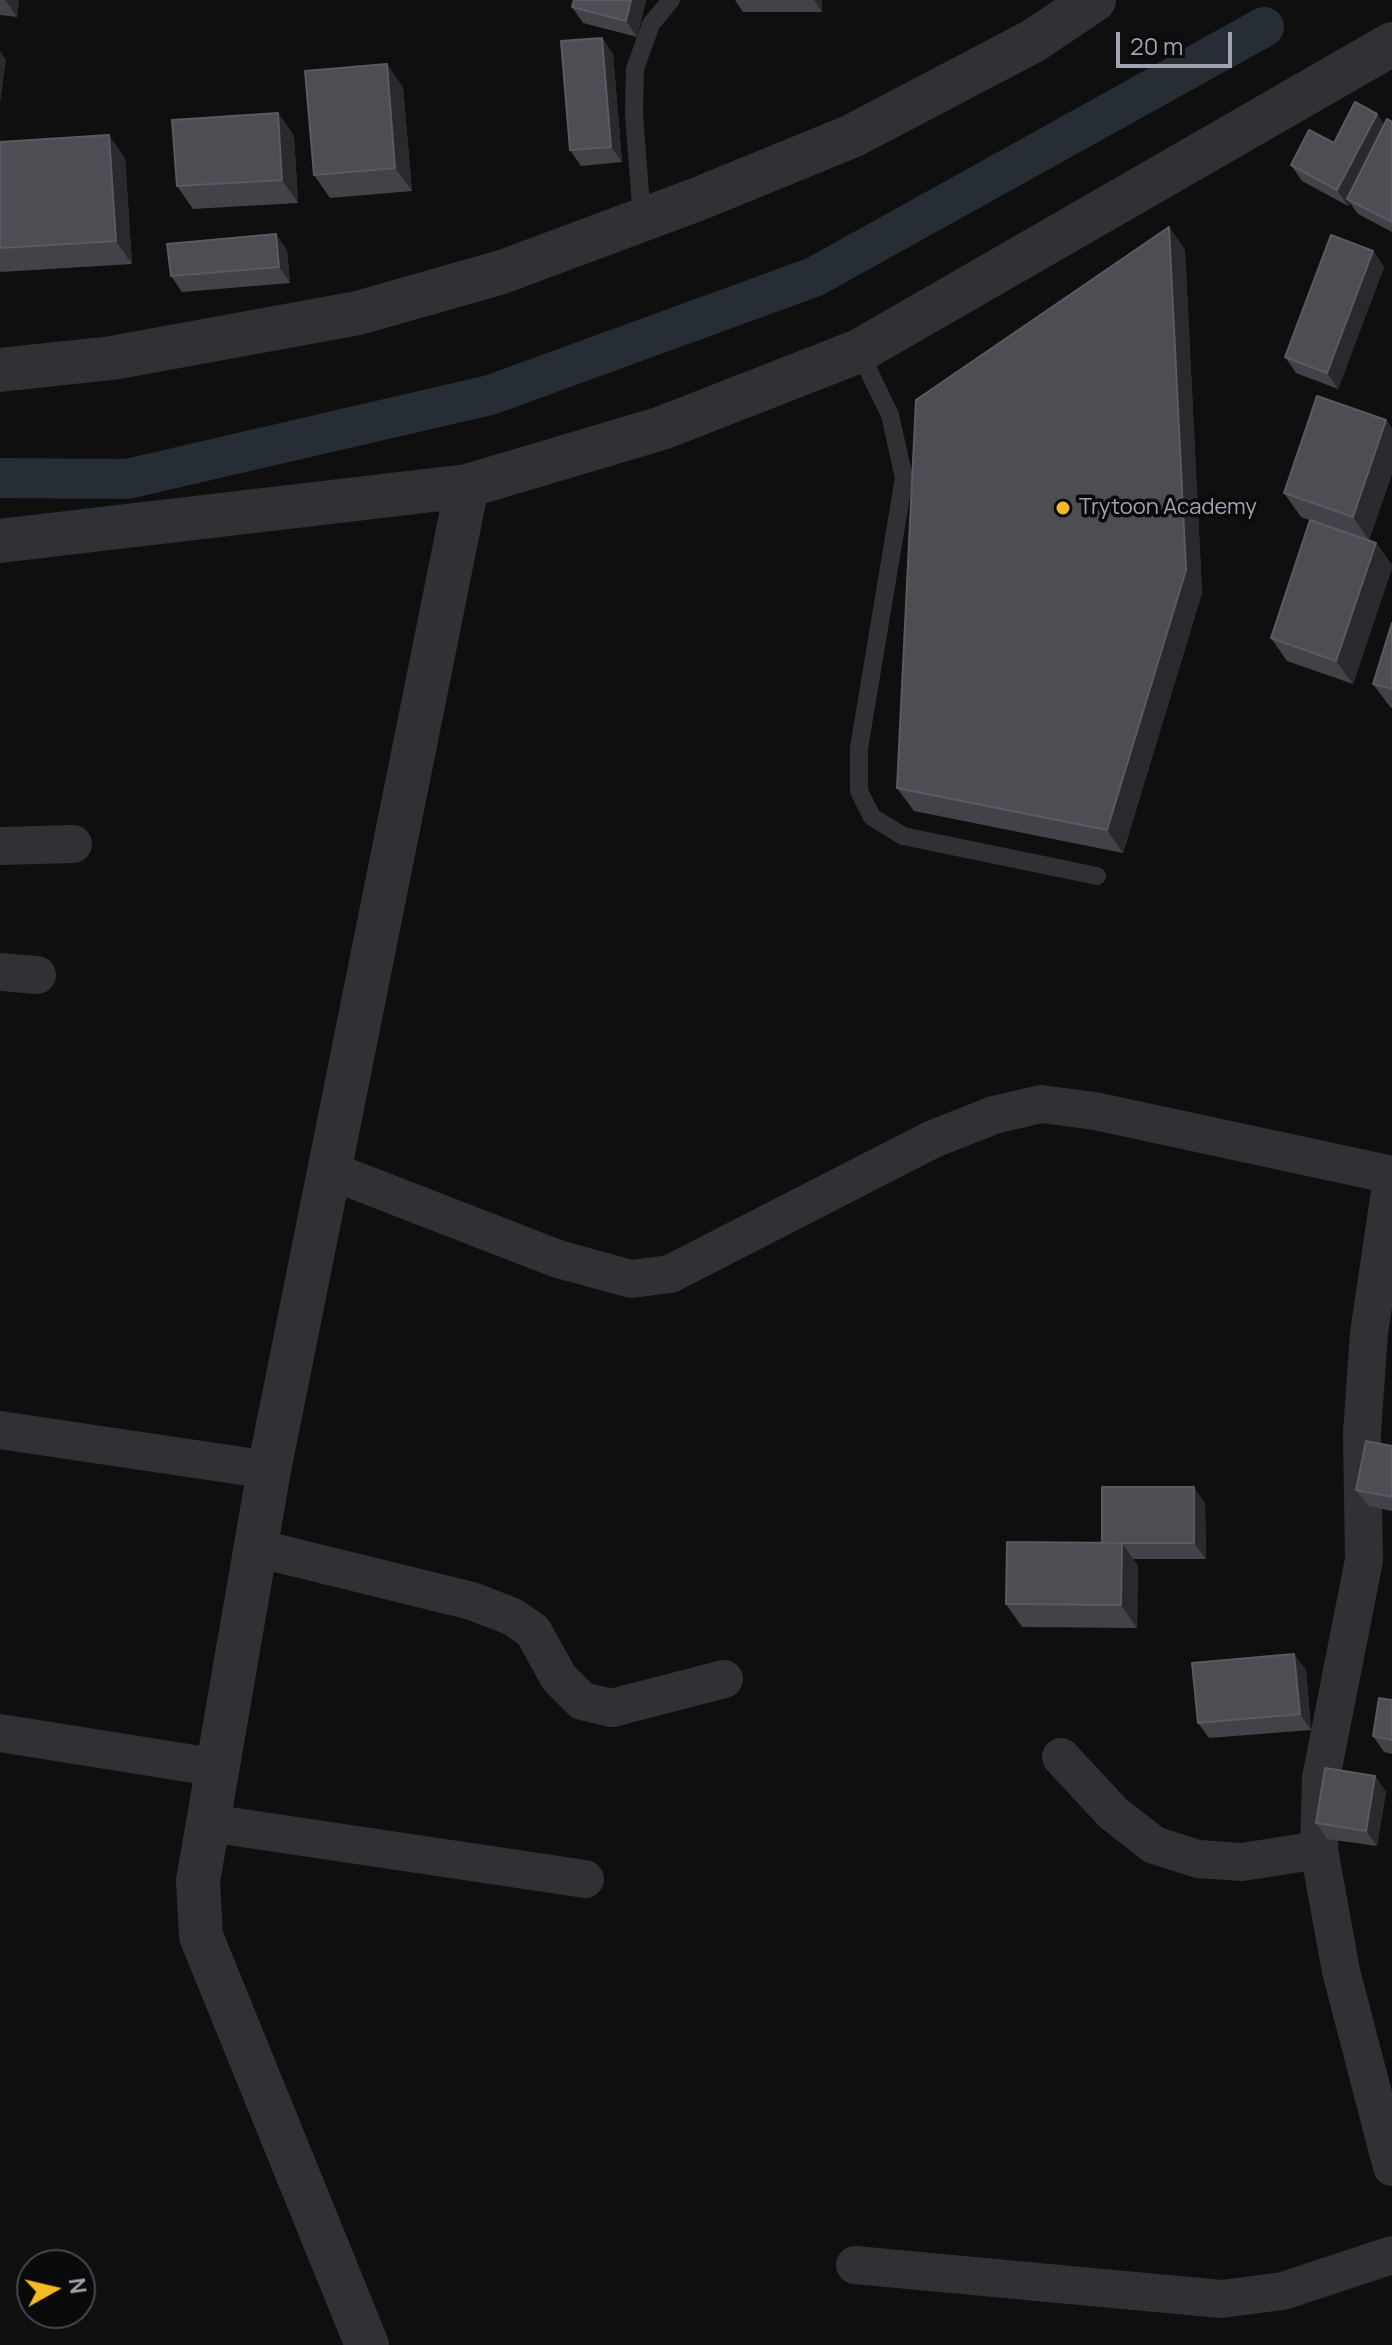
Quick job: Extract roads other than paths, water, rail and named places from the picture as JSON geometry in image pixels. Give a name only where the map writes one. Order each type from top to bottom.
[{"type":"street","points":[[0,370],[112,358],[358,313],[502,272],[852,136],[1033,41],[1094,0]]},
{"type":"street","points":[[0,541],[467,486],[662,428],[859,351],[1392,44]]},
{"type":"street","points":[[367,2345],[201,1936],[198,1881],[269,1470],[467,486]]},
{"type":"street","points":[[0,846],[73,844]]},
{"type":"street","points":[[331,1171],[558,1259],[631,1279],[670,1274],[933,1139],[994,1115],[1041,1104],[1095,1111],[1392,1176],[1369,1333],[1362,1433],[1378,1562],[1321,1778],[1319,1850],[1341,1971],[1392,2167]]},
{"type":"street","points":[[0,1430],[269,1470]]},
{"type":"street","points":[[256,1548],[472,1601],[513,1617],[533,1631],[559,1678],[582,1701],[612,1708],[724,1679]]},
{"type":"street","points":[[0,1733],[219,1768]]},
{"type":"street","points":[[1061,1757],[1113,1813],[1154,1845],[1198,1859],[1242,1862],[1319,1850]]},
{"type":"street","points":[[209,1823],[585,1879]]},
{"type":"street","points":[[855,2265],[1221,2299],[1283,2291],[1392,2255]]},
{"type":"lane","points":[[642,220],[634,114],[635,69],[651,24],[671,0]]},
{"type":"lane","points":[[859,351],[890,415],[904,478],[859,748],[859,791],[872,817],[903,836],[1097,876]]},
{"type":"waterway","points":[[0,478],[127,479],[490,395],[814,277],[1264,27]]},
{"type":"place","name":"Trytoon Academy","points":[[1063,508]]}]
